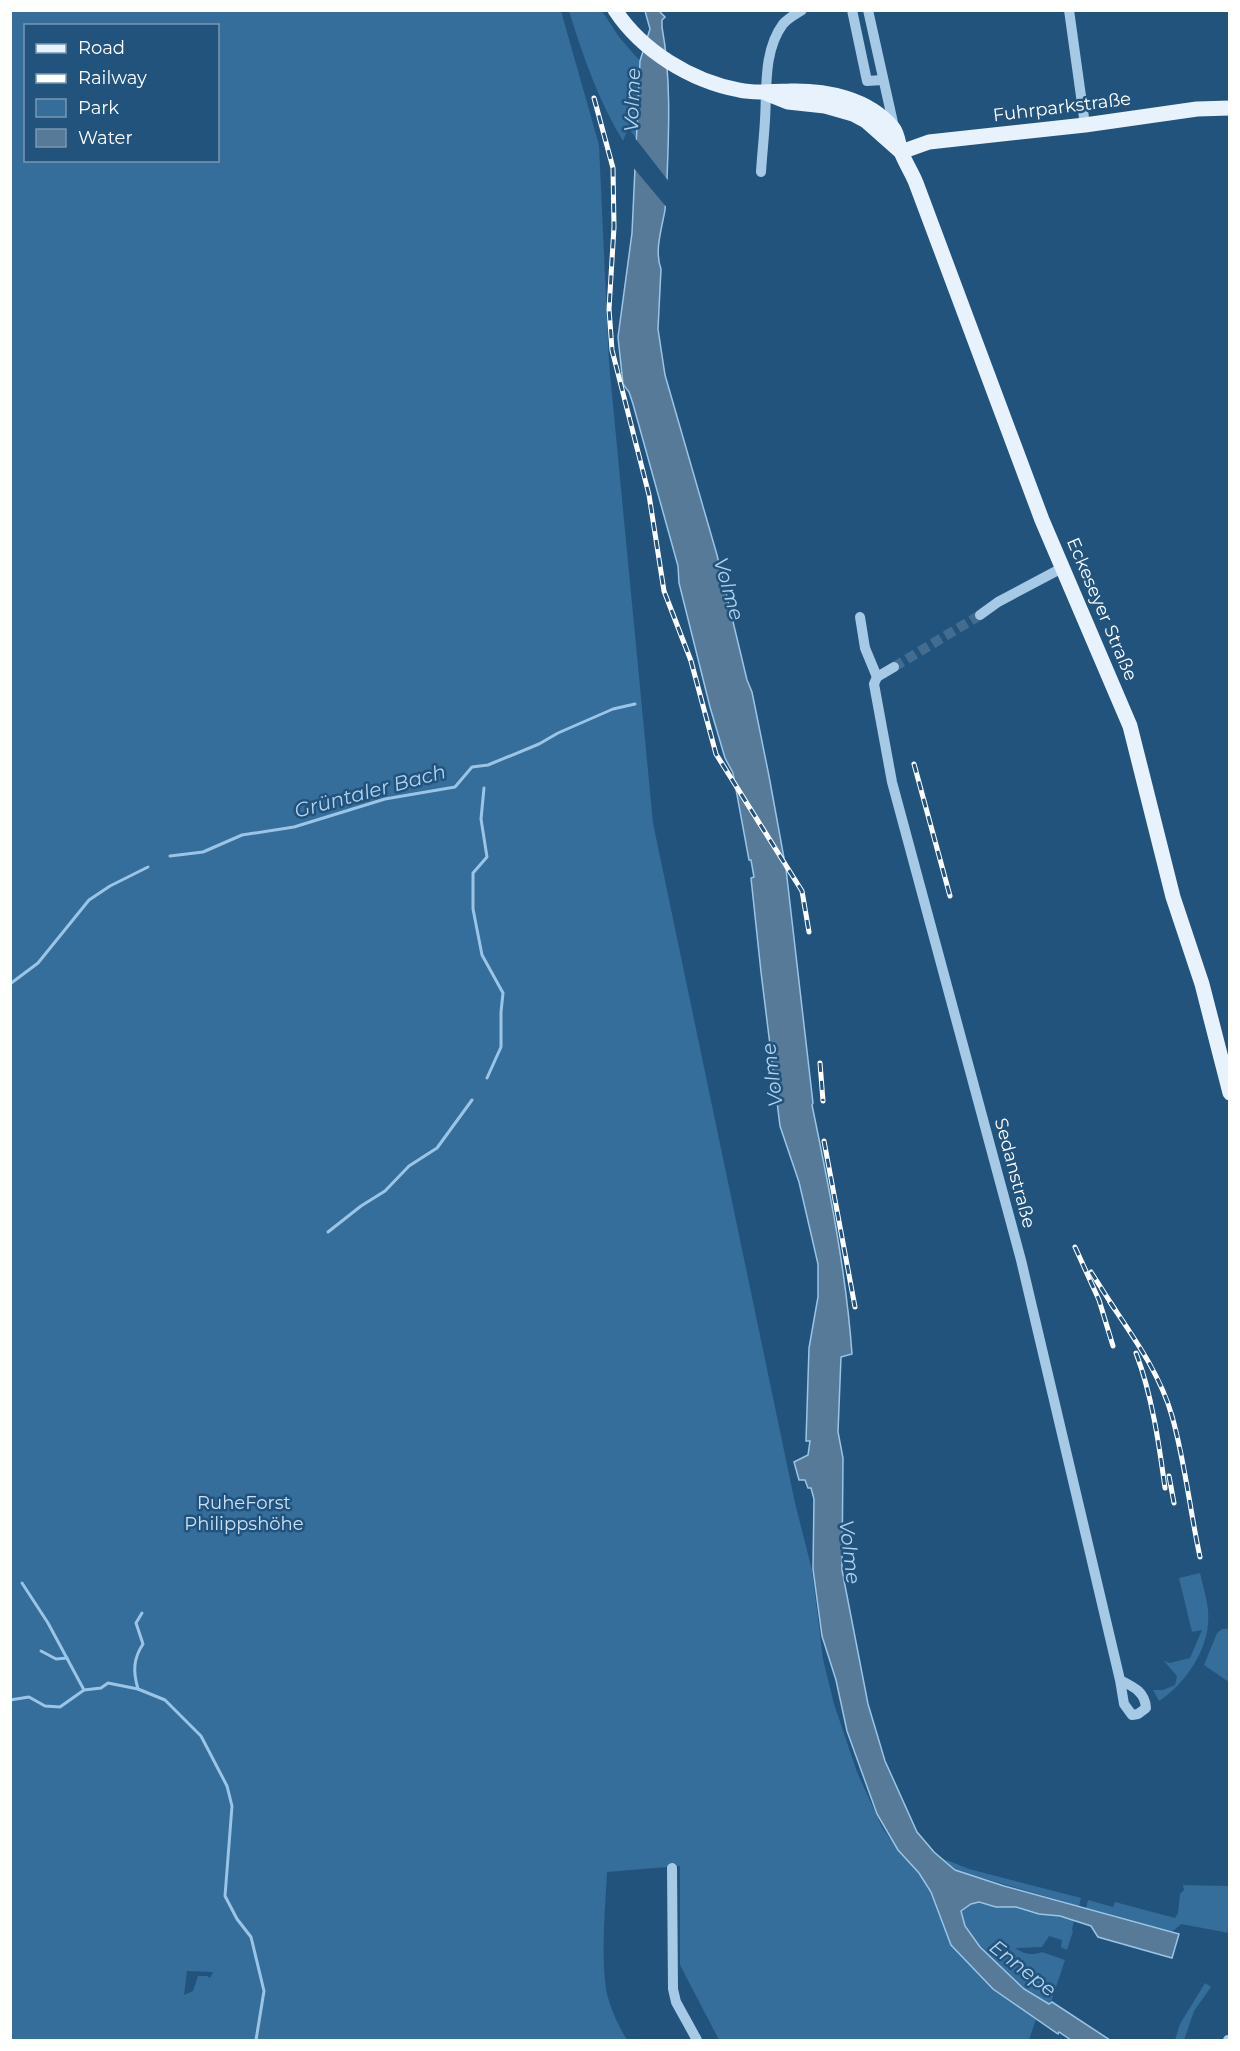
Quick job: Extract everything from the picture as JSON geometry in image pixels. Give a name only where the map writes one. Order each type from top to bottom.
[{"type":"main road","points":[[615,10],[638,37],[660,56],[713,83],[765,93],[789,91],[840,96],[858,102],[874,111],[894,130],[901,152]]},
{"type":"main road","points":[[765,93],[788,102],[825,106],[853,114],[873,126],[901,152]]},
{"type":"main road","name":"Fuhrparkstraße","points":[[901,152],[929,142],[1085,125],[1197,109],[1230,108]]},
{"type":"main road","name":"Eckeseyer Straße","points":[[901,152],[916,183],[972,337],[1062,568],[1130,726],[1173,897],[1200,977],[1230,1093]]},
{"type":"street","points":[[760,172],[765,93],[771,50],[788,14],[802,10]]},
{"type":"street","points":[[852,10],[867,81],[883,80]]},
{"type":"street","points":[[868,10],[894,130]]},
{"type":"street","points":[[1069,10],[1085,125]]},
{"type":"street","points":[[980,615],[998,602],[1062,568]]},
{"type":"street","points":[[860,617],[865,648],[877,677],[894,666]]},
{"type":"street","name":"Sedanstraße","points":[[877,677],[873,684],[892,782],[1021,1260],[1120,1680]]},
{"type":"street","points":[[672,1868],[673,1989],[676,2002],[698,2040]]},
{"type":"green space","name":"RuheForst Philippshöhe","points":[[11,11],[561,11],[599,145],[609,363],[653,823],[795,1503],[812,1570],[823,1659],[834,1704],[857,1772],[882,1827],[898,1850],[919,1873],[931,1892],[951,1945],[968,1963],[1036,2019],[1029,2040],[719,2040],[680,1965],[680,1866],[607,1872],[604,1916],[606,1989],[614,2015],[627,2040],[11,2040]],"holes":[[[187,1971],[213,1972],[210,1978],[198,1976],[193,1991],[184,1995]]]},
{"type":"green space","points":[[569,11],[602,11],[619,37],[640,61],[638,140],[628,128],[623,141],[614,125],[592,78]]},
{"type":"green space","points":[[1200,1573],[1208,1612],[1203,1646],[1185,1678],[1159,1701],[1153,1690],[1163,1690],[1175,1685],[1177,1676],[1164,1661],[1170,1663],[1190,1658],[1202,1630],[1192,1632],[1179,1578]]},
{"type":"green space","points":[[1222,1629],[1229,1629],[1229,1682],[1204,1665],[1217,1633]]},
{"type":"green space","points":[[944,1859],[969,1869],[1081,1898],[1079,1906],[955,1870]]},
{"type":"green space","points":[[1183,1885],[1229,1886],[1229,1933],[1181,1924],[1172,1932],[1086,1908],[1088,1900],[1113,1907],[1115,1902],[1175,1918],[1178,1913],[1180,1894],[1184,1890]]},
{"type":"green space","points":[[974,1902],[996,1907],[1016,1907],[1074,1920],[1067,1950],[1061,1947],[1062,1940],[1049,1936],[1042,1947],[1015,1948],[1028,1954],[1042,1952],[1065,1960],[1050,2005],[1023,1989],[980,1947],[965,1926],[961,1911]]},
{"type":"green space","points":[[1205,1983],[1211,1987],[1194,2011],[1184,2040],[1175,2040],[1180,2024]]},
{"type":"water","points":[[645,11],[659,11],[665,17],[662,20],[662,27],[669,102],[666,202],[658,247],[661,269],[658,329],[665,375],[717,555],[747,680],[752,692],[769,776],[786,869],[812,1105],[831,1198],[846,1291],[852,1354],[841,1357],[838,1432],[843,1458],[842,1570],[868,1704],[885,1761],[917,1832],[934,1852],[955,1870],[1004,1886],[1179,1934],[1172,1958],[1098,1937],[1091,1926],[1060,1916],[1039,1914],[1016,1907],[996,1907],[979,1902],[961,1911],[965,1926],[980,1947],[1024,1989],[1049,2004],[1052,2002],[1110,2040],[1071,2040],[1059,2032],[1058,2034],[993,1989],[951,1945],[931,1892],[919,1873],[898,1850],[877,1814],[847,1731],[836,1680],[822,1636],[813,1569],[814,1499],[811,1488],[808,1488],[805,1480],[799,1480],[794,1462],[808,1455],[810,1441],[806,1441],[809,1348],[818,1297],[818,1264],[799,1182],[780,1126],[751,878],[754,877],[733,773],[725,758],[710,707],[679,583],[678,566],[633,404],[623,384],[618,337],[632,233],[640,61],[650,29]]},
{"type":"pier","points":[[635,138],[670,183],[668,209],[632,166]]},
{"type":"waterway","name":"Grüntaler Bach","points":[[170,856],[203,852],[242,835],[294,827],[385,799],[455,787],[472,767],[488,765],[613,709],[635,704]]},
{"type":"waterway","points":[[484,788],[481,819],[487,857],[473,873],[473,909],[482,955],[503,993],[501,1047],[487,1078]]},
{"type":"waterway","name":"Grüntaler Bach","points":[[10,984],[38,963],[89,900],[110,886],[148,867]]},
{"type":"waterway","points":[[328,1232],[361,1206],[385,1191],[409,1166],[437,1148],[472,1100]]},
{"type":"waterway","points":[[22,1583],[48,1623],[84,1690]]},
{"type":"waterway","points":[[138,1689],[135,1666],[137,1655],[143,1644],[136,1623],[142,1613]]},
{"type":"waterway","points":[[41,1651],[56,1659],[67,1658]]},
{"type":"waterway","points":[[10,1700],[29,1697],[45,1706],[60,1707],[84,1690],[101,1688],[108,1683],[138,1689],[165,1700],[201,1736],[227,1786],[232,1806],[225,1896],[237,1919],[251,1937],[264,1991],[256,2040]]},
{"type":"tunnel","points":[[894,667],[980,615]]},
{"type":"railway","points":[[594,98],[613,168],[614,227],[609,309],[612,350],[649,495],[664,591],[691,661],[716,754],[802,891],[809,932]]},
{"type":"railway","points":[[914,764],[950,896]]},
{"type":"railway","points":[[820,1063],[823,1101]]},
{"type":"railway","points":[[824,1141],[855,1307]]},
{"type":"railway","points":[[1075,1247],[1099,1300],[1113,1346]]},
{"type":"railway","points":[[1091,1272],[1114,1308]]},
{"type":"railway","points":[[1110,1302],[1146,1357],[1167,1401],[1180,1451],[1200,1557]]},
{"type":"railway","points":[[1136,1353],[1151,1403],[1165,1488]]},
{"type":"railway","points":[[1169,1476],[1174,1503]]},
{"type":"water label","name":"Volme","points":[[632,100]]},
{"type":"water label","name":"Volme","points":[[729,589]]},
{"type":"water label","name":"Volme","points":[[772,1075]]},
{"type":"water label","name":"Volme","points":[[850,1552]]},
{"type":"water label","name":"Ennepe","points":[[1023,1968]]}]
